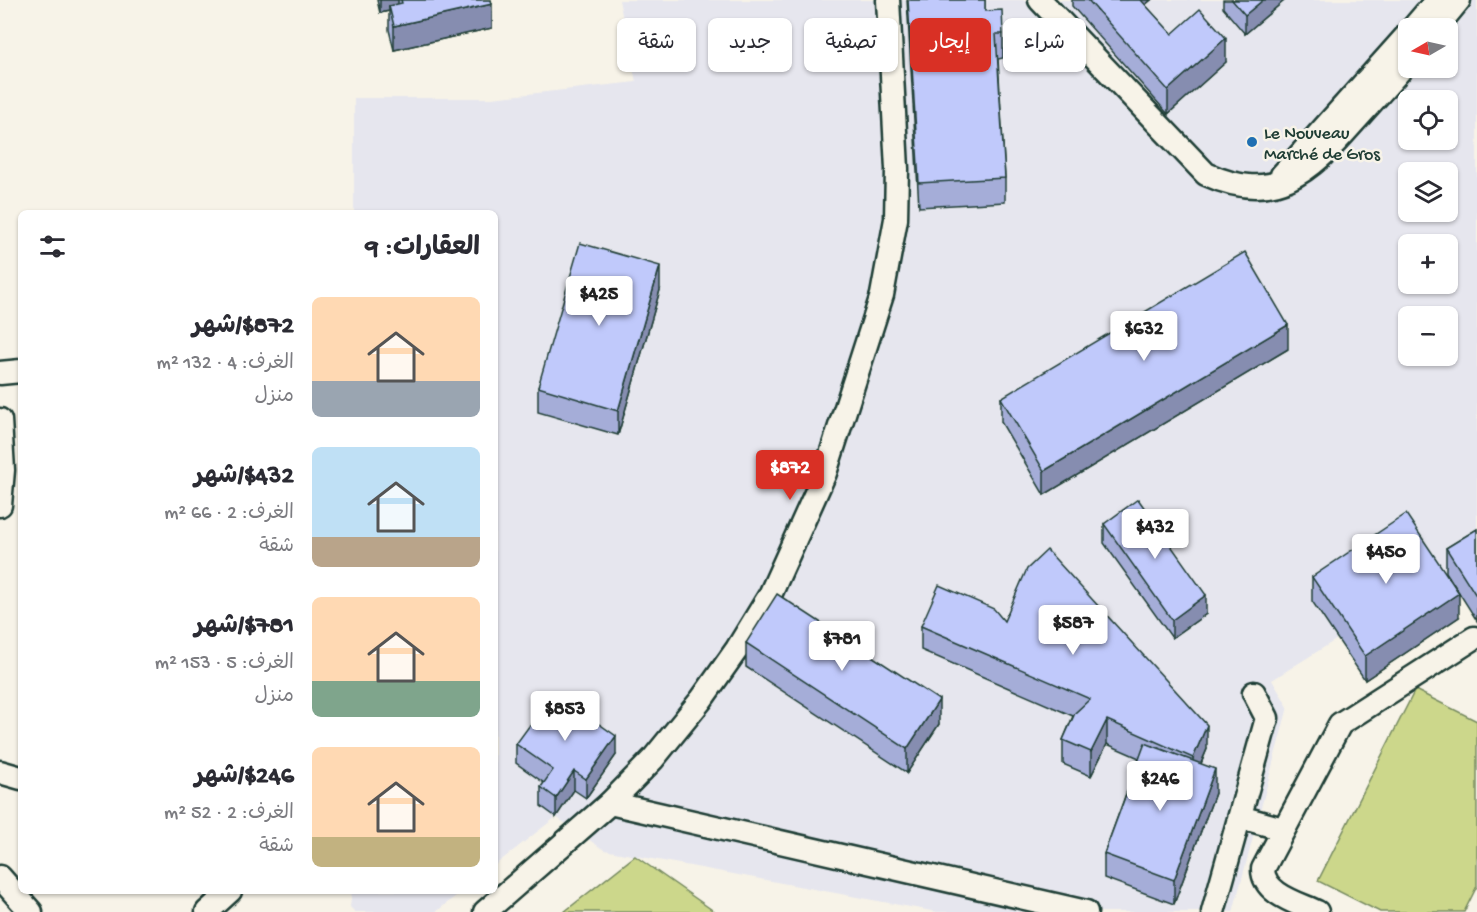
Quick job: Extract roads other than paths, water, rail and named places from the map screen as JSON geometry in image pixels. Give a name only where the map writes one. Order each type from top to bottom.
[{"type":"street","points":[[485,912],[610,803],[653,759],[700,700],[737,649],[770,595],[825,473],[882,295],[895,228],[897,170],[888,0]]},
{"type":"street","points":[[1040,0],[1206,174],[1223,182],[1241,186],[1273,185],[1302,172],[1325,155],[1398,72]]},
{"type":"street","points":[[1422,18],[1437,0]]},
{"type":"street","points":[[1445,18],[1460,0]]},
{"type":"street","points":[[1273,185],[1398,45]]},
{"type":"street","points":[[0,373],[18,371]]},
{"type":"street","points":[[0,420],[3,470],[0,505]]},
{"type":"street","points":[[1317,912],[1274,891],[1265,882],[1263,875],[1266,863],[1283,829],[1340,724],[1474,638]]},
{"type":"street","points":[[1213,912],[1267,718],[1254,693]]},
{"type":"street","points":[[0,772],[18,777]]},
{"type":"street","points":[[610,803],[1086,912]]},
{"type":"street","points":[[1240,818],[1283,829]]},
{"type":"street","points":[[0,877],[31,912]]},
{"type":"street","points":[[207,912],[227,894]]},
{"type":"place","name":"Le Nouveau Marché de Gros","points":[[1252,142]]}]
